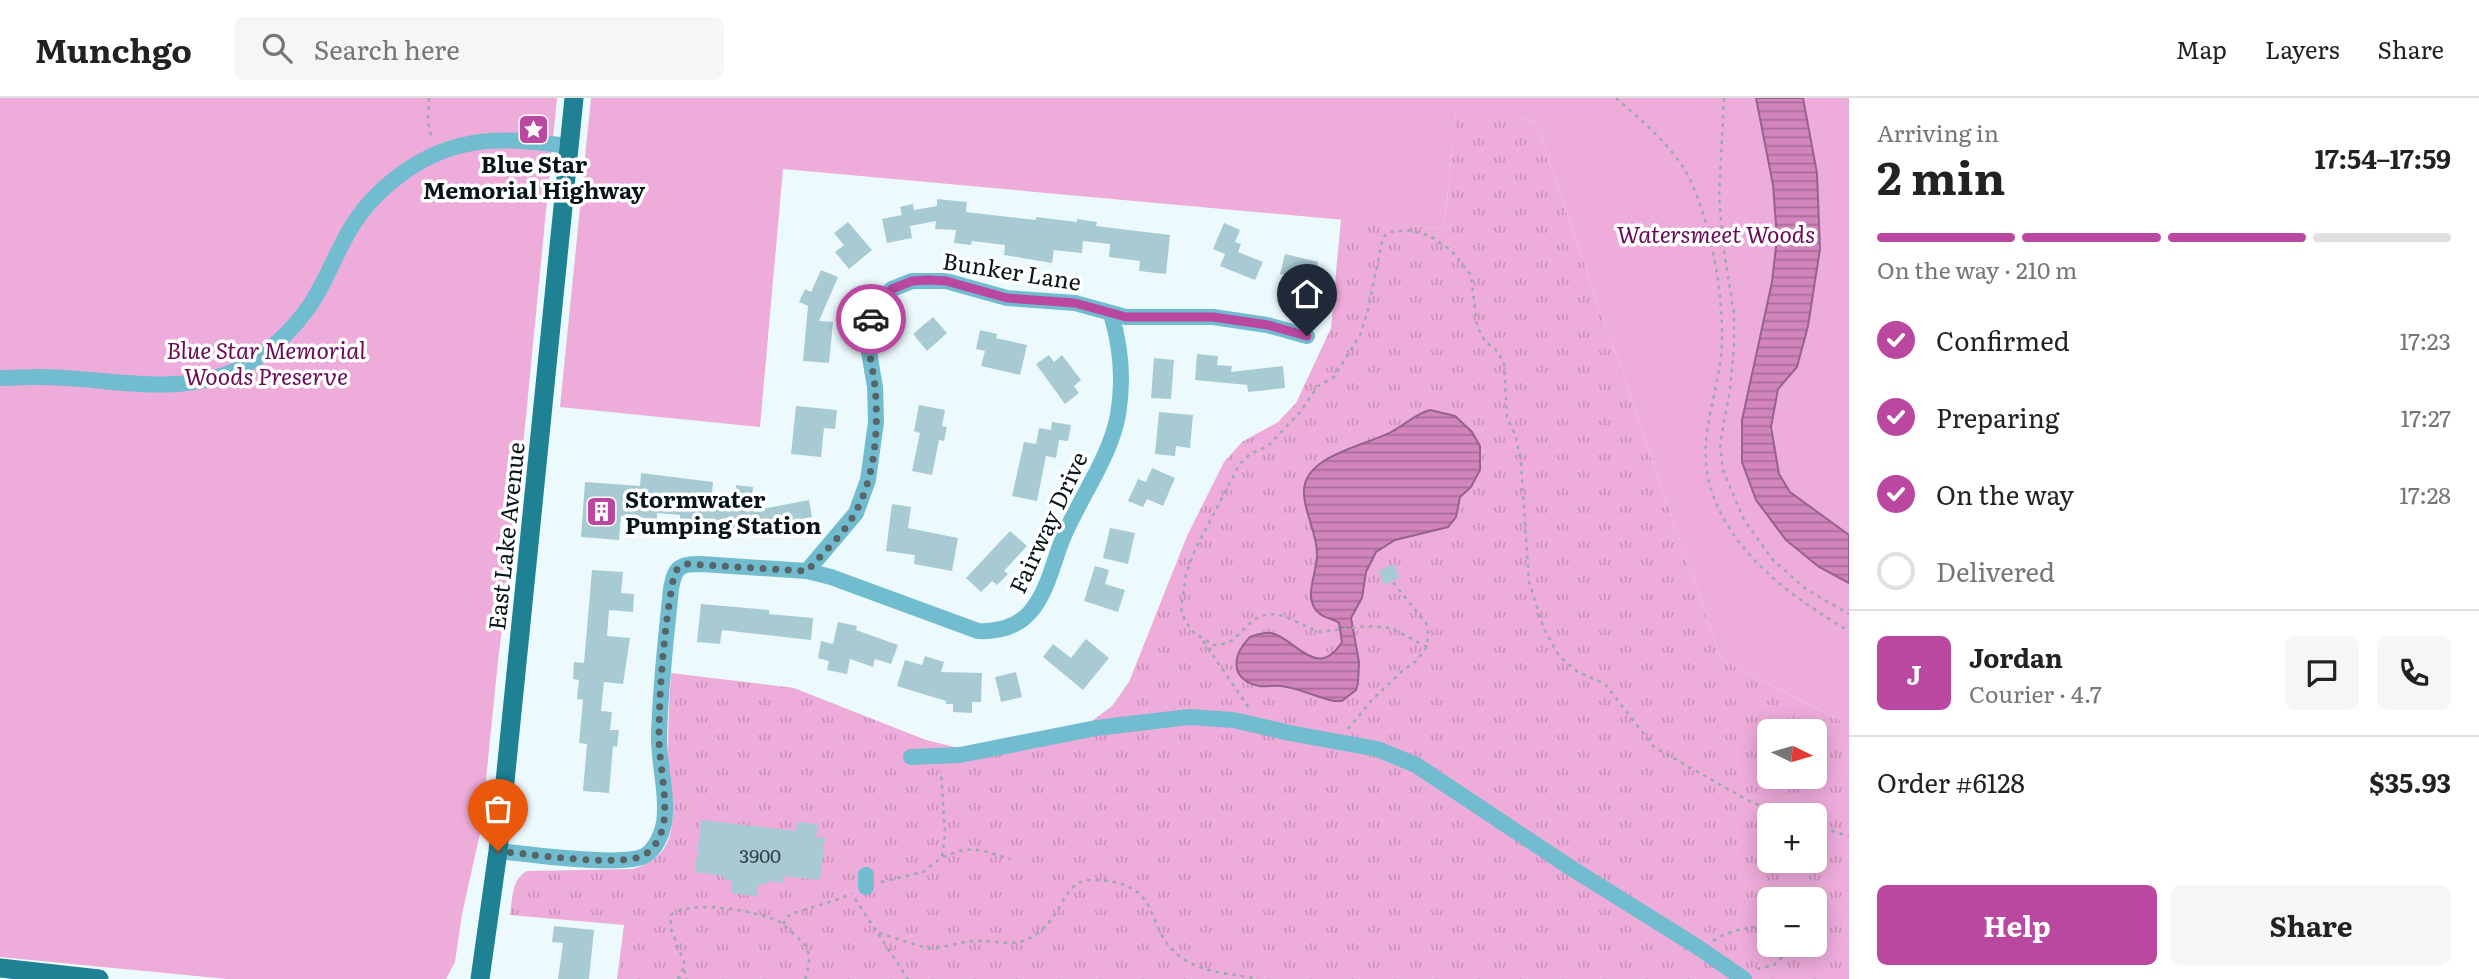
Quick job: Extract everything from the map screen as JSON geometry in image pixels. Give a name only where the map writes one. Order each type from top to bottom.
[{"type":"main road","name":"East Lake Avenue","points":[[480,979],[498,851],[574,98]]},
{"type":"main road","points":[[1,972],[99,979]]},
{"type":"street","points":[[0,378],[169,384],[193,382],[226,374],[257,359],[284,336],[306,312],[349,230],[364,208],[385,187],[419,164],[439,153],[468,144],[521,141],[569,146]]},
{"type":"street","name":"Bunker Lane","points":[[807,571],[856,513],[868,480],[876,422],[868,328],[880,300],[892,289],[912,281],[946,281],[1007,298],[1075,303],[1111,314],[1141,318],[1213,317],[1268,325],[1307,336]]},
{"type":"street","name":"Fairway Drive","points":[[498,851],[622,861],[646,855],[655,845],[664,821],[665,802],[660,770],[660,702],[674,575],[678,568],[687,564],[807,571],[831,577],[978,631],[993,632],[1007,628],[1030,613],[1040,598],[1077,506],[1110,443],[1117,418],[1121,365],[1111,314]]},
{"type":"street","points":[[911,757],[939,757],[1096,728],[1175,717],[1212,717],[1377,749],[1416,765],[1741,977]]},
{"type":"path","points":[[429,98],[429,131],[439,153]]},
{"type":"path","points":[[1616,98],[1664,142],[1683,168],[1696,194],[1711,248],[1720,296],[1722,351],[1707,422],[1705,457],[1711,490],[1718,508],[1744,547],[1775,580],[1849,631]]},
{"type":"path","points":[[1724,98],[1719,197],[1734,314],[1734,345],[1730,390],[1720,444],[1723,470],[1744,520],[1773,560],[1806,589],[1849,614]]},
{"type":"path","points":[[1262,727],[1201,638],[1185,621],[1181,596],[1186,574],[1229,480],[1243,459],[1268,446],[1300,412],[1315,390],[1331,381],[1343,365],[1360,335],[1368,310],[1383,237],[1396,230],[1416,231],[1428,235],[1451,250],[1467,268],[1471,275],[1477,326],[1485,341],[1497,352],[1504,364],[1507,416],[1516,437],[1521,463],[1529,582],[1544,629],[1559,656],[1578,672],[1605,684],[1654,747],[1757,804]]},
{"type":"path","points":[[1340,742],[1371,702],[1416,661],[1427,647],[1426,623],[1392,581]]},
{"type":"path","points":[[1201,638],[1214,645],[1223,644],[1233,640],[1260,616],[1271,614],[1284,616],[1312,631],[1334,632],[1361,627],[1391,628],[1427,647]]},
{"type":"path","points":[[939,757],[945,814],[943,857]]},
{"type":"path","points":[[1827,830],[1849,836]]},
{"type":"path","points":[[783,924],[788,916],[794,913],[830,902],[861,885],[923,872],[958,850],[974,848],[1010,859]]},
{"type":"path","points":[[879,933],[933,948],[974,941],[1014,943],[1035,934],[1053,919],[1070,889],[1078,882],[1092,880],[1117,883],[1139,891],[1146,899],[1161,933],[1180,957],[1194,965],[1258,979]]},
{"type":"path","points":[[861,885],[879,933],[908,979]]},
{"type":"path","points":[[687,979],[670,921],[671,915],[681,909],[700,906],[761,916],[783,924],[808,950],[809,962],[805,979]]},
{"type":"path","points":[[1703,950],[1729,932],[1757,928]]},
{"type":"path","points":[[1741,977],[1774,965],[1782,957]]},
{"type":"path","points":[[678,979],[684,970]]},
{"type":"green space","name":"Blue Star Memorial Woods Preserve","points":[[0,98],[557,98],[516,519],[481,829],[462,914],[455,962],[446,979],[227,979],[0,957]]},
{"type":"green space","name":"Watersmeet Woods","points":[[591,98],[1849,98],[1849,725],[1721,659],[1535,121],[1456,113],[1444,229],[783,169],[760,427],[560,407]]},
{"type":"green space","points":[[1456,112],[1535,121],[1721,659],[1849,725],[1849,979],[617,979],[624,925],[510,915],[515,884],[527,871],[633,869],[651,861],[662,851],[672,824],[668,759],[671,673],[794,688],[926,740],[959,748],[1074,727],[1092,721],[1112,706],[1129,682],[1187,536],[1224,462],[1242,442],[1278,422],[1296,403],[1331,328],[1341,219],[1444,229]]},
{"type":"shaded area","points":[[1756,98],[1803,98],[1817,173],[1820,249],[1808,326],[1797,367],[1778,389],[1771,427],[1779,474],[1790,492],[1849,535],[1849,583],[1819,567],[1786,540],[1756,500],[1742,462],[1742,420],[1772,282],[1777,238],[1773,185]]},
{"type":"shaded area","points":[[1430,410],[1455,416],[1472,432],[1480,446],[1480,470],[1471,487],[1460,497],[1456,517],[1448,527],[1395,540],[1376,552],[1366,572],[1362,598],[1351,618],[1359,662],[1356,690],[1342,701],[1334,701],[1288,687],[1249,683],[1238,672],[1237,659],[1250,637],[1271,633],[1315,658],[1324,658],[1333,653],[1342,642],[1339,623],[1320,614],[1312,601],[1317,554],[1304,498],[1307,479],[1315,468],[1326,460],[1393,431]]},
{"type":"building","points":[[937,199],[967,202],[966,212],[1036,220],[1036,217],[1077,222],[1077,219],[1097,222],[1096,226],[1170,235],[1166,274],[1139,271],[1140,261],[1109,257],[1110,244],[1083,241],[1082,253],[1054,250],[1052,263],[1004,255],[1005,245],[972,241],[971,245],[954,243],[956,230],[935,229],[936,221],[910,226],[912,238],[887,243],[882,219],[902,215],[900,207],[913,204],[914,210],[937,206]]},
{"type":"building","points":[[848,222],[872,250],[849,269],[835,252],[844,245],[834,233]]},
{"type":"building","points":[[1224,223],[1240,230],[1235,242],[1241,244],[1238,252],[1263,262],[1255,280],[1220,266],[1225,254],[1213,249]]},
{"type":"building","points":[[1285,254],[1318,262],[1315,276],[1323,278],[1319,296],[1293,290],[1296,278],[1280,274]]},
{"type":"building","points":[[821,270],[838,277],[819,321],[833,322],[829,363],[803,361],[808,306],[799,302],[805,289],[811,292]]},
{"type":"building","points":[[933,317],[947,333],[927,351],[913,334]]},
{"type":"building","points":[[980,330],[997,334],[996,338],[1027,345],[1020,375],[981,366],[985,351],[976,349]]},
{"type":"building","points":[[1197,354],[1218,356],[1217,365],[1232,366],[1231,372],[1283,366],[1285,388],[1248,392],[1247,385],[1195,380]]},
{"type":"building","points":[[1049,355],[1054,362],[1062,355],[1081,380],[1074,386],[1079,393],[1065,404],[1036,364]]},
{"type":"building","points":[[1154,358],[1174,360],[1171,399],[1151,398]]},
{"type":"building","points":[[919,405],[945,410],[942,426],[947,427],[944,441],[939,440],[932,475],[912,471],[920,433],[914,431]]},
{"type":"building","points":[[796,406],[837,410],[835,429],[824,428],[821,457],[791,454]]},
{"type":"building","points":[[1159,412],[1193,415],[1190,448],[1176,446],[1175,456],[1155,454]]},
{"type":"building","points":[[1052,422],[1071,425],[1068,441],[1059,440],[1056,458],[1046,456],[1037,501],[1012,496],[1024,442],[1036,444],[1039,428],[1051,430]]},
{"type":"building","points":[[1152,468],[1175,478],[1163,506],[1147,499],[1143,507],[1128,501],[1138,479],[1146,482]]},
{"type":"building","points":[[641,473],[713,482],[712,493],[735,495],[736,485],[753,487],[751,511],[809,500],[812,517],[785,522],[784,518],[736,518],[735,528],[680,522],[680,515],[657,513],[657,519],[621,516],[619,540],[581,537],[585,482],[640,486]]},
{"type":"building","points":[[892,504],[911,507],[908,528],[958,538],[952,571],[914,564],[915,555],[886,551]]},
{"type":"building","points":[[1110,528],[1135,533],[1128,564],[1103,558]]},
{"type":"building","points":[[1010,531],[1027,546],[1004,571],[1008,574],[997,585],[992,581],[981,592],[966,578]]},
{"type":"building","points":[[1394,564],[1399,578],[1384,585],[1378,571]]},
{"type":"building","points":[[1095,566],[1109,570],[1105,584],[1125,590],[1118,612],[1084,601]]},
{"type":"building","points":[[592,570],[623,572],[621,593],[634,594],[633,612],[609,610],[607,636],[630,638],[623,684],[604,682],[601,711],[612,712],[610,730],[619,730],[617,747],[613,746],[609,793],[583,791],[587,744],[579,743],[583,700],[577,699],[579,680],[573,679],[574,662],[584,663]]},
{"type":"building","points":[[701,604],[769,610],[769,614],[813,618],[811,640],[722,630],[720,644],[697,642]]},
{"type":"building","points":[[838,622],[857,626],[856,630],[898,645],[891,664],[875,659],[873,667],[850,659],[847,674],[827,670],[829,661],[818,658],[821,641],[833,644]]},
{"type":"building","points":[[1086,639],[1109,658],[1083,690],[1043,657],[1053,644],[1071,658]]},
{"type":"building","points":[[925,656],[944,662],[941,672],[982,673],[981,702],[972,702],[972,713],[953,712],[953,704],[946,704],[946,701],[897,686],[905,660],[922,665]]},
{"type":"building","points":[[1016,672],[1022,697],[1001,702],[995,677]]},
{"type":"building","points":[[701,820],[796,831],[797,822],[818,824],[816,837],[825,838],[820,880],[784,876],[783,883],[767,881],[766,885],[758,884],[757,896],[731,893],[732,881],[723,879],[723,876],[695,872]]},
{"type":"building","points":[[554,926],[594,930],[589,979],[558,979],[563,943],[552,942]]},
{"type":"way so far","points":[[498,851],[622,861],[646,855],[655,845],[664,821],[665,802],[660,770],[660,702],[674,575],[678,568],[687,564],[807,571],[856,513],[868,480],[876,422],[875,387],[869,352],[868,328],[871,319]]},
{"type":"place","name":"Blue Star Memorial Highway","points":[[534,129]]},
{"type":"place","name":"Stormwater Pumping Station","points":[[602,511]]},
{"type":"route","points":[[871,319],[880,300],[892,289],[912,281],[928,280],[946,281],[1007,298],[1075,303],[1126,317],[1213,317],[1268,325],[1307,336]]}]
